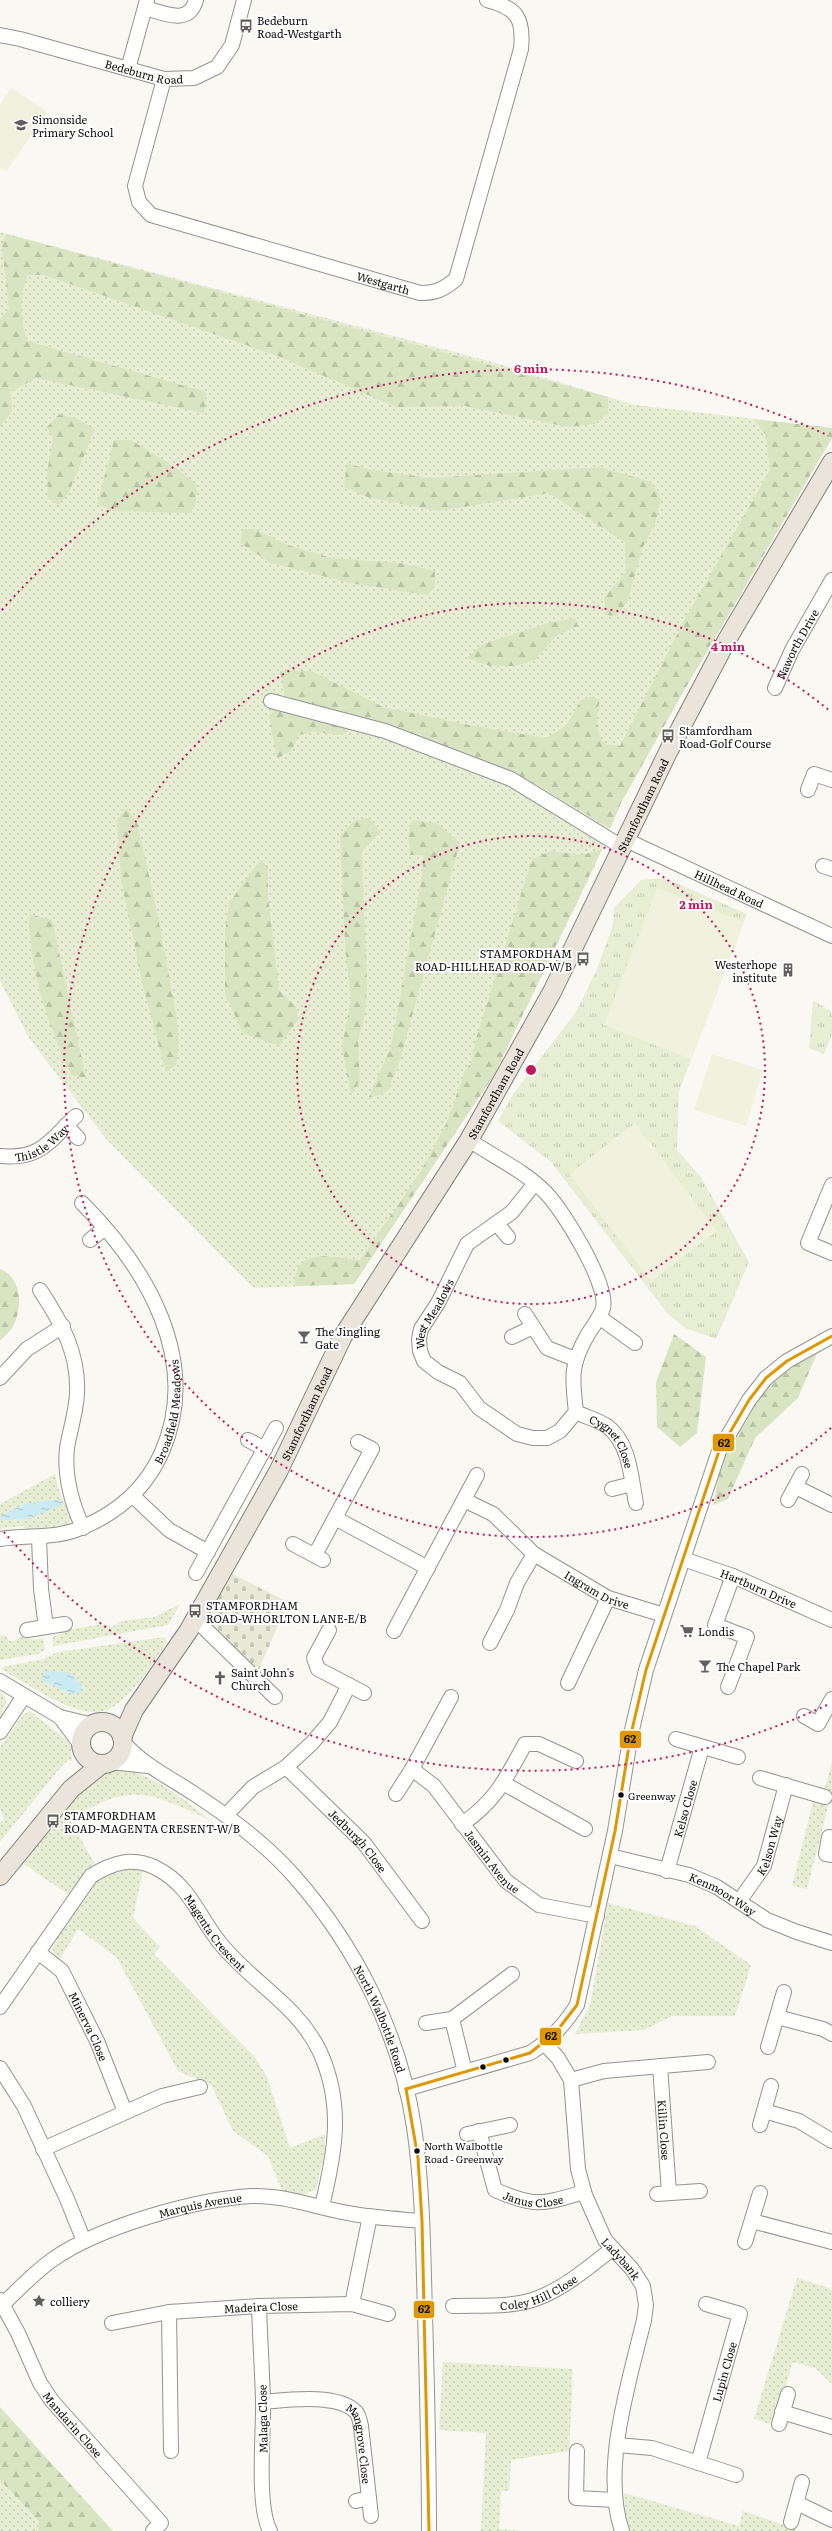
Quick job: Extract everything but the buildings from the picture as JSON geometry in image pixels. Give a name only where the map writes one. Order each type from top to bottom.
[{"type":"main road","name":"Stamfordham Road","points":[[122,1739],[134,1710],[160,1674],[195,1619],[278,1472],[344,1336],[469,1140],[552,992],[624,843],[728,638],[832,462]]},
{"type":"main road","points":[[71,1789],[82,1748],[84,1733],[99,1724],[134,1710]]},
{"type":"main road","points":[[0,1876],[71,1789],[120,1755],[122,1739],[116,1728],[99,1724]]},
{"type":"main road","points":[[82,1748],[91,1761],[107,1763]]},
{"type":"street","points":[[128,69],[146,4],[177,17],[186,15],[194,8],[196,0]]},
{"type":"street","name":"Bedeburn Road","points":[[0,35],[20,39],[164,79],[194,78],[217,67],[232,46],[244,0]]},
{"type":"street","name":"Westgarth","points":[[164,79],[135,186],[139,202],[151,215],[420,294],[432,293],[443,290],[456,278],[521,49],[523,31],[518,19],[506,5],[487,0]]},
{"type":"street","name":"Naworth Drive","points":[[775,688],[792,650],[832,580]]},
{"type":"street","name":"Hillhead Road","points":[[271,701],[385,731],[511,779],[624,843],[687,869],[832,936]]},
{"type":"street","points":[[808,790],[814,774],[832,780]]},
{"type":"street","points":[[687,869],[715,889],[832,944]]},
{"type":"street","name":"Thistle Way","points":[[0,1156],[20,1157],[36,1153],[71,1120],[78,1138]]},
{"type":"street","points":[[469,1140],[535,1183],[556,1205],[593,1266],[601,1286],[604,1306],[575,1359],[572,1379],[576,1412]]},
{"type":"street","name":"West Meadows","points":[[535,1183],[512,1212],[467,1244],[438,1303],[426,1319],[419,1339],[424,1360],[438,1372],[460,1384],[479,1408],[517,1434],[533,1438],[547,1438],[560,1431],[576,1412]]},
{"type":"street","points":[[832,1185],[808,1243],[832,1253]]},
{"type":"street","name":"Broadfield Meadows","points":[[0,1540],[38,1538],[83,1528],[108,1515],[133,1496],[153,1470],[170,1430],[176,1401],[175,1364],[170,1340],[156,1308],[130,1262],[105,1228],[82,1203]]},
{"type":"street","points":[[496,1224],[508,1237]]},
{"type":"street","points":[[90,1240],[105,1228]]},
{"type":"street","points":[[40,1290],[63,1326],[73,1353],[77,1383],[76,1404],[67,1449],[67,1479],[74,1505],[83,1528]]},
{"type":"street","points":[[525,1314],[547,1348],[575,1359]]},
{"type":"street","points":[[599,1317],[635,1343]]},
{"type":"street","points":[[0,1378],[27,1350],[63,1326]]},
{"type":"street","points":[[512,1337],[533,1327]]},
{"type":"street","points":[[406,2089],[530,2053],[545,2044],[562,2027],[577,2006],[610,1856],[624,1782],[631,1734],[646,1670],[719,1451],[749,1400],[766,1378],[787,1361],[832,1336]]},
{"type":"street","name":"Cygnet Close","points":[[576,1412],[606,1426],[620,1439],[628,1462],[636,1504]]},
{"type":"street","points":[[196,1573],[276,1428]]},
{"type":"street","points":[[248,1440],[265,1449]]},
{"type":"street","points":[[293,1544],[319,1558],[335,1518],[372,1449],[358,1442]]},
{"type":"street","points":[[788,1500],[802,1474]]},
{"type":"street","points":[[394,1632],[477,1476]]},
{"type":"street","name":"Cygnet Close","points":[[612,1489],[632,1484]]},
{"type":"street","points":[[796,1487],[832,1505]]},
{"type":"street","points":[[133,1496],[169,1530],[208,1552]]},
{"type":"street","name":"Ingram Drive","points":[[464,1500],[493,1514],[534,1554],[608,1598],[664,1615]]},
{"type":"street","points":[[335,1518],[428,1568]]},
{"type":"street","points":[[38,1538],[41,1589],[46,1627]]},
{"type":"street","points":[[490,1643],[507,1610],[517,1582],[534,1554]]},
{"type":"street","name":"Hartburn Drive","points":[[683,1559],[734,1576],[832,1620]]},
{"type":"street","points":[[728,1687],[747,1637],[715,1625],[734,1576]]},
{"type":"street","points":[[568,1683],[608,1598]]},
{"type":"street","points":[[195,1619],[275,1697]]},
{"type":"street","points":[[27,1630],[65,1624]]},
{"type":"street","points":[[329,1630],[314,1658],[318,1669],[364,1693]]},
{"type":"street","points":[[0,1681],[60,1717],[99,1724]]},
{"type":"street","points":[[226,1815],[253,1787],[286,1767],[312,1743],[330,1722],[349,1685]]},
{"type":"street","points":[[0,1732],[24,1696]]},
{"type":"street","points":[[396,1794],[412,1769],[451,1697]]},
{"type":"street","points":[[804,1716],[818,1724],[832,1699]]},
{"type":"street","points":[[60,1717],[82,1748]]},
{"type":"street","points":[[676,1738],[738,1757]]},
{"type":"street","name":"North Walbottle Road","points":[[122,1739],[149,1766],[226,1815],[286,1868],[336,1931],[374,1996],[390,2037],[406,2089],[418,2158],[422,2221],[429,2531]]},
{"type":"street","points":[[462,1824],[478,1813],[497,1794],[525,1744],[539,1744],[576,1761]]},
{"type":"street","name":"Kelso Close","points":[[667,1871],[702,1747]]},
{"type":"street","name":"North Walbottle Road","points":[[107,1763],[149,1766]]},
{"type":"street","name":"Jedburgh Close","points":[[286,1767],[364,1844],[422,1921]]},
{"type":"street","name":"Jasmin Avenue","points":[[412,1769],[434,1786],[506,1881],[539,1905],[597,1916]]},
{"type":"street","points":[[760,1778],[825,1797]]},
{"type":"street","points":[[503,1783],[585,1829]]},
{"type":"street","name":"Kelson Way","points":[[740,1900],[764,1866],[786,1785]]},
{"type":"street","points":[[829,1837],[826,1854],[832,1855]]},
{"type":"street","name":"Kenmoor Way","points":[[610,1856],[667,1871],[689,1875],[717,1887],[740,1900],[767,1920],[797,1932],[832,1942]]},
{"type":"street","name":"Magenta Crescent","points":[[0,2007],[91,1876],[108,1865],[124,1861],[154,1867],[182,1888],[197,1905],[219,1943],[243,1968],[283,2002],[320,2052],[329,2078],[336,2122],[334,2154],[322,2206]]},
{"type":"street","name":"Minerva Close","points":[[38,1952],[62,1971],[97,2041],[125,2112]]},
{"type":"street","points":[[426,2023],[452,2019],[512,1974]]},
{"type":"street","points":[[768,2047],[784,1992]]},
{"type":"street","points":[[777,2017],[823,2029],[832,2034]]},
{"type":"street","points":[[452,2019],[465,2072]]},
{"type":"street","name":"Ladybank","points":[[545,2044],[558,2058],[571,2080],[574,2139],[578,2169],[584,2192],[605,2240],[632,2269],[643,2286],[646,2305],[644,2320],[620,2414],[617,2445],[615,2500],[622,2531]]},
{"type":"street","points":[[571,2080],[604,2071],[708,2062]]},
{"type":"street","name":"Killin Close","points":[[660,2066],[663,2193],[700,2191]]},
{"type":"street","points":[[0,2068],[16,2092],[67,2199],[84,2241]]},
{"type":"street","points":[[760,2125],[771,2086]]},
{"type":"street","points":[[43,2149],[162,2096],[200,2087]]},
{"type":"street","points":[[764,2111],[799,2121],[832,2141]]},
{"type":"street","name":"Janus Close","points":[[510,2125],[473,2133],[495,2190],[520,2201],[546,2203],[584,2192]]},
{"type":"street","points":[[745,2242],[760,2193]]},
{"type":"street","name":"Marquis Avenue","points":[[1,2302],[52,2260],[84,2241],[101,2233],[198,2203],[253,2196],[298,2200],[352,2214],[422,2221]]},
{"type":"street","points":[[352,2304],[370,2216]]},
{"type":"street","points":[[752,2221],[832,2242]]},
{"type":"street","name":"Coley Hill Close","points":[[453,2306],[512,2303],[537,2298],[561,2287],[612,2249]]},
{"type":"street","name":"Mandarin Close","points":[[1,2302],[40,2383],[52,2401],[161,2523],[153,2531]]},
{"type":"street","name":"Madeira Close","points":[[112,2323],[169,2312],[259,2306],[352,2304],[388,2314]]},
{"type":"street","name":"Lupin Close","points":[[698,2463],[740,2314],[706,2304]]},
{"type":"street","name":"Malaga Close","points":[[259,2306],[263,2402],[262,2477],[264,2508],[270,2531]]},
{"type":"street","points":[[167,2445],[169,2312]]},
{"type":"street","points":[[788,2394],[781,2418],[832,2427]]},
{"type":"street","name":"Mangrove Close","points":[[263,2402],[296,2399],[332,2401],[346,2404],[356,2413],[361,2426],[362,2499],[371,2516]]},
{"type":"street","points":[[617,2445],[652,2448],[736,2475]]},
{"type":"street","points":[[576,2451],[576,2498],[615,2500]]},
{"type":"street","points":[[791,2522],[802,2482]]},
{"type":"street","points":[[797,2502],[832,2520]]},
{"type":"green space","points":[[11,88],[47,112],[6,172],[0,167],[0,105]]},
{"type":"green space","points":[[0,232],[496,363],[635,405],[832,428],[832,438],[678,701],[621,803],[594,868],[494,1075],[354,1284],[253,1288],[107,1140],[29,1038],[0,981]]},
{"type":"green space","points":[[6,234],[608,397],[608,413],[595,424],[568,427],[465,406],[396,407],[275,355],[44,275],[28,275],[21,300],[23,324],[27,341],[206,392],[204,413],[36,378],[11,392],[12,412],[0,427],[0,319],[9,308],[2,247]]},
{"type":"green space","points":[[59,414],[78,419],[95,429],[69,492],[59,505],[48,499],[47,473],[53,438],[47,427]]},
{"type":"green space","points":[[753,419],[832,428],[832,438],[678,701],[621,803],[610,828],[514,772],[364,719],[342,735],[313,732],[299,735],[292,750],[277,759],[269,715],[285,697],[280,671],[311,671],[383,707],[479,727],[546,738],[566,726],[581,700],[591,697],[600,700],[597,723],[599,734],[605,744],[620,746],[685,619],[770,470],[766,435]]},
{"type":"green space","points":[[114,440],[131,440],[175,467],[197,485],[196,501],[191,513],[114,511],[97,504]]},
{"type":"green space","points":[[347,463],[367,469],[430,478],[600,467],[651,482],[661,499],[655,524],[642,549],[628,600],[617,616],[606,615],[604,597],[626,572],[625,542],[549,493],[438,511],[367,497],[344,487]]},
{"type":"green space","points":[[243,529],[254,529],[288,545],[331,558],[400,563],[435,571],[435,587],[427,595],[350,583],[271,563],[240,543]]},
{"type":"green space","points":[[575,618],[578,626],[556,636],[535,660],[515,666],[490,666],[467,658],[483,644],[548,623]]},
{"type":"green space","points":[[126,808],[137,822],[159,921],[176,1013],[178,1056],[176,1066],[166,1072],[142,982],[121,880],[117,819]]},
{"type":"green space","points":[[369,817],[380,832],[362,852],[367,985],[365,1014],[358,1041],[360,1081],[351,1095],[342,1047],[351,1000],[345,945],[340,836],[353,822]]},
{"type":"green space","points":[[412,820],[438,824],[460,843],[399,1063],[388,1091],[368,1099],[391,1047],[422,876],[423,855],[410,855],[408,835]]},
{"type":"green space","points":[[602,849],[494,1075],[354,1284],[295,1286],[296,1273],[301,1264],[308,1259],[317,1256],[327,1256],[360,1260],[421,1171],[447,1122],[465,1071],[472,1061],[476,1039],[532,859],[551,851],[582,855]]},
{"type":"green space","points":[[260,860],[268,867],[268,896],[279,990],[296,1007],[298,1020],[279,1046],[243,1033],[225,994],[225,933],[229,903]]},
{"type":"green space","points":[[665,878],[747,914],[679,1091],[677,1150],[701,1177],[749,1262],[716,1339],[685,1328],[667,1313],[551,1162],[498,1121],[513,1094],[576,1012],[597,969],[613,925],[614,908],[641,880]]},
{"type":"green space","points":[[657,888],[744,922],[691,1059],[604,1025]]},
{"type":"green space","points":[[29,914],[52,920],[86,1078],[71,1075],[48,1017],[41,996],[32,955]]},
{"type":"green space","points":[[813,1000],[832,1012],[832,1035],[824,1054],[809,1048]]},
{"type":"green space","points":[[712,1054],[763,1070],[746,1126],[694,1110]]},
{"type":"green space","points":[[635,1123],[717,1231],[651,1281],[569,1174]]},
{"type":"green space","points":[[0,1269],[13,1279],[19,1302],[16,1319],[13,1326],[0,1341]]},
{"type":"green space","points":[[674,1334],[706,1357],[697,1433],[680,1447],[657,1427],[656,1382]]},
{"type":"green space","points":[[818,1351],[798,1398],[755,1438],[728,1499],[713,1505],[722,1459],[749,1411],[775,1378]]},
{"type":"green space","points":[[55,1474],[62,1499],[70,1513],[71,1517],[68,1524],[54,1528],[27,1530],[23,1526],[2,1528],[0,1532],[0,1504]]},
{"type":"green space","points":[[227,1571],[288,1602],[257,1674],[203,1617]]},
{"type":"green space","points":[[180,1604],[168,1625],[53,1646],[53,1636],[62,1634],[65,1630],[102,1624],[112,1627],[121,1621],[154,1617]]},
{"type":"green space","points":[[0,1635],[6,1636],[9,1641],[14,1641],[20,1636],[34,1640],[43,1638],[45,1650],[38,1654],[0,1660]]},
{"type":"green space","points":[[164,1637],[167,1641],[140,1681],[122,1700],[113,1707],[104,1711],[92,1712],[79,1710],[66,1705],[37,1691],[1,1669],[3,1667],[43,1659],[58,1652]]},
{"type":"green space","points":[[0,1693],[5,1696],[6,1703],[0,1718]]},
{"type":"green space","points":[[30,1711],[68,1741],[71,1747],[72,1761],[68,1760],[61,1767],[0,1842],[0,1822],[4,1819],[0,1808],[0,1747],[23,1715]]},
{"type":"green space","points":[[832,1762],[832,1803],[829,1803],[807,1889],[792,1886],[813,1802],[825,1788]]},
{"type":"green space","points":[[123,1769],[147,1777],[169,1789],[210,1820],[155,1797],[125,1795],[91,1808],[70,1820],[96,1866],[82,1876],[69,1895],[21,1862],[83,1788],[104,1771]]},
{"type":"green space","points":[[121,1869],[143,1870],[133,1918],[160,1947],[154,1954],[255,2057],[267,2077],[290,2148],[325,2134],[325,2150],[316,2190],[295,2197],[282,2191],[268,2156],[233,2131],[211,2085],[178,2071],[117,1958],[78,1929],[59,1961],[52,1950],[71,1914],[90,1887],[102,1877]]},
{"type":"green space","points":[[608,1903],[695,1926],[751,1965],[735,2016],[672,2016],[644,2030],[575,2034],[590,2005]]},
{"type":"green space","points":[[797,2278],[832,2289],[832,2384],[815,2368],[793,2362],[774,2425],[754,2419]]},
{"type":"green space","points":[[443,2362],[573,2369],[569,2451],[511,2460],[509,2491],[501,2491],[499,2529],[521,2531],[481,2531],[486,2433],[439,2430]]},
{"type":"green space","points":[[0,2407],[113,2531],[38,2531],[39,2522],[0,2480]]},
{"type":"green space","points":[[0,2480],[39,2523],[38,2531],[0,2531]]},
{"type":"green space","points":[[624,2493],[739,2526],[743,2511],[796,2529],[796,2531],[630,2531],[625,2516]]},
{"type":"water","points":[[60,1499],[62,1505],[28,1519],[1,1520],[0,1516],[25,1504]]},
{"type":"water","points":[[45,1671],[70,1673],[82,1685],[81,1691],[74,1695],[41,1680]]},
{"type":"transit line","name":"62","points":[[406,2089],[530,2053],[556,2032],[577,2005],[615,1831],[631,1734],[646,1670],[719,1451],[749,1400],[766,1378],[787,1361],[832,1336]]},
{"type":"transit line","name":"62","points":[[406,2089],[418,2158],[422,2221],[429,2531]]},
{"type":"place","name":"Bedeburn Road-Westgarth","points":[[246,26]]},
{"type":"place","name":"Simonside Primary School","points":[[21,125]]},
{"type":"place","name":"Stamfordham Road-Golf Course","points":[[668,736]]},
{"type":"place","name":"STAMFORDHAM ROAD-HILLHEAD ROAD-W/B","points":[[583,959]]},
{"type":"place","name":"Westerhope institute","points":[[788,970]]},
{"type":"place","name":"The Jingling Gate","points":[[304,1337]]},
{"type":"place","name":"STAMFORDHAM ROAD-WHORLTON LANE-E/B","points":[[195,1611]]},
{"type":"place","name":"Londis","points":[[687,1631]]},
{"type":"place","name":"The Chapel Park","points":[[705,1666]]},
{"type":"place","name":"Saint John's Church","points":[[220,1678]]},
{"type":"place","name":"Greenway","points":[[621,1795]]},
{"type":"place","name":"STAMFORDHAM ROAD-MAGENTA CRESENT-W/B","points":[[53,1821]]},
{"type":"place","name":"North Walbottle Road - Greenway","points":[[417,2151]]},
{"type":"place","name":"colliery","points":[[39,2301]]}]
